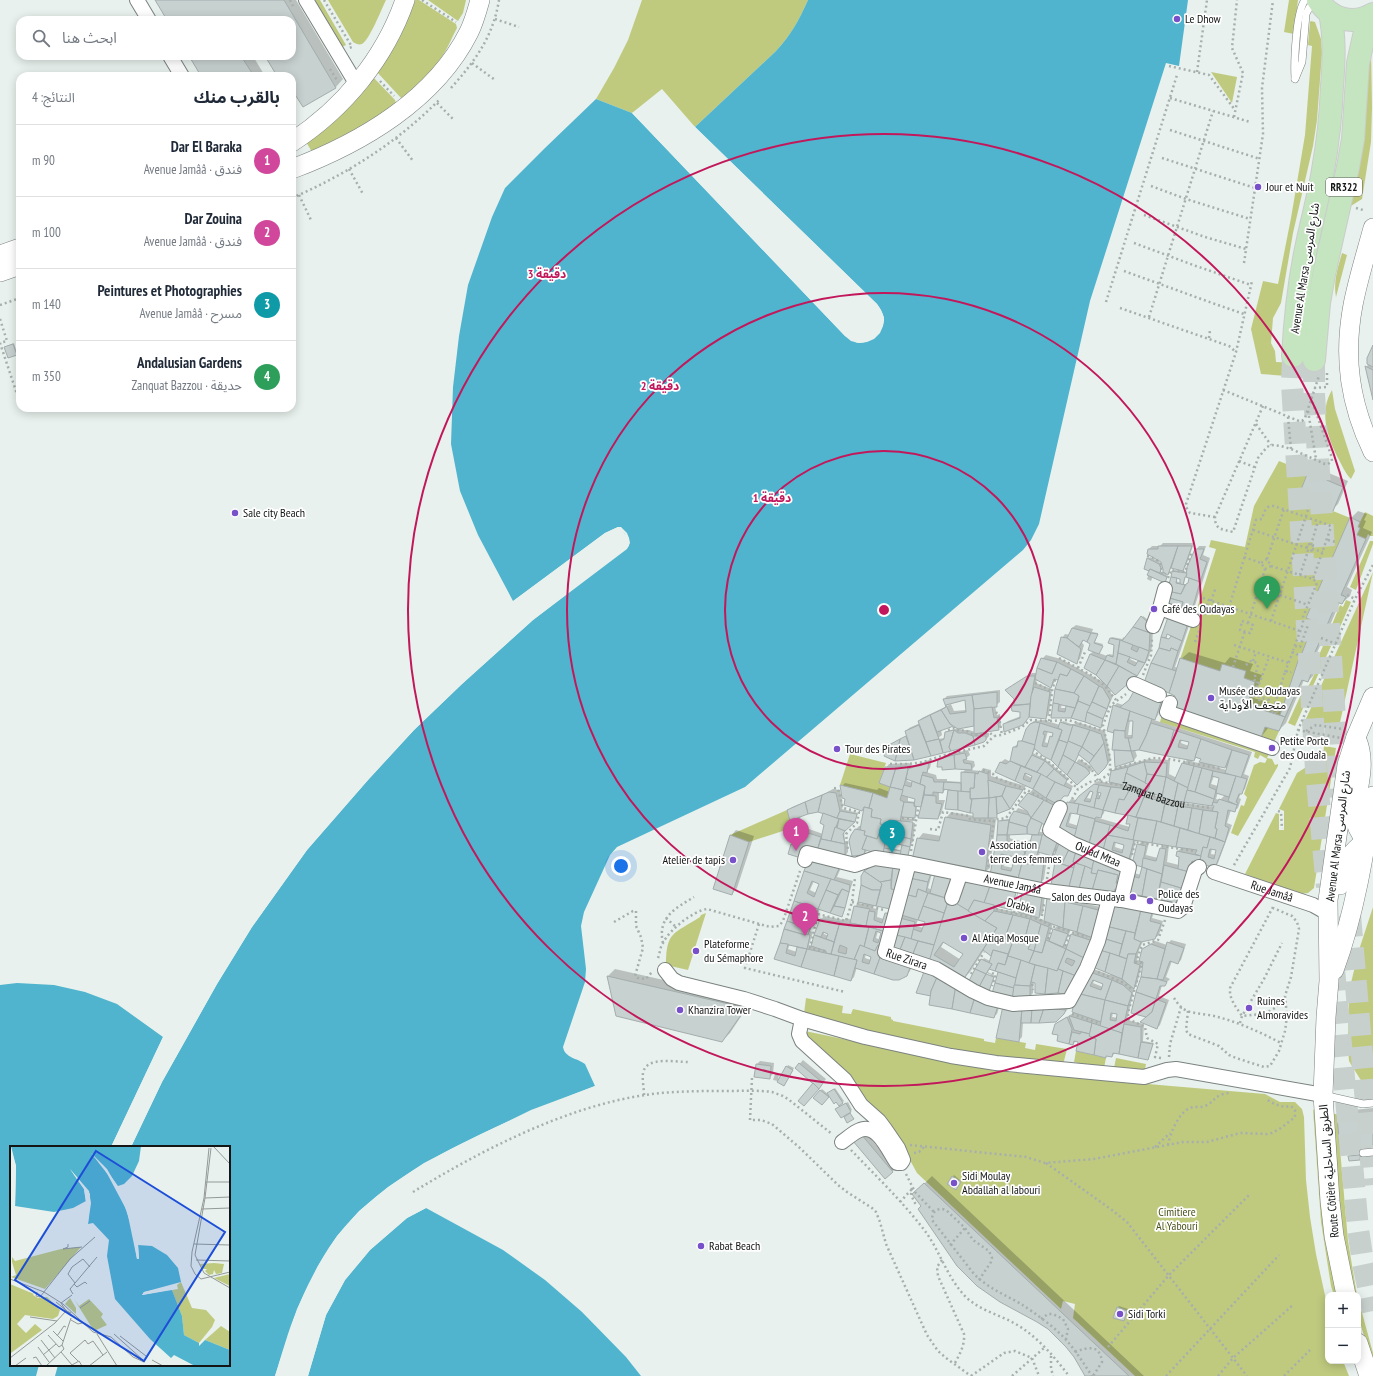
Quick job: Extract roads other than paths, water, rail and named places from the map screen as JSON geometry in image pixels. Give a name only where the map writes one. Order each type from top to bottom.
[{"type":"main road","name":"RR322","points":[[1318,4],[1346,20],[1355,20],[1373,14]]},
{"type":"main road","name":"Avenue Al Marsa شارع المرسى","points":[[1292,356],[1294,328],[1302,272],[1312,218],[1323,172],[1331,115],[1334,38],[1318,4]]},
{"type":"main road","name":"Avenue Al Marsa شارع المرسى","points":[[1317,366],[1316,330],[1320,296],[1348,167],[1352,139],[1358,63],[1364,36],[1373,14]]},
{"type":"street","points":[[137,0],[147,16]]},
{"type":"street","points":[[296,139],[321,121],[357,85],[388,39],[405,0]]},
{"type":"street","points":[[296,167],[353,141],[380,125],[419,96],[442,71],[462,44],[470,31],[480,0]]},
{"type":"street","points":[[300,3],[357,85]]},
{"type":"street","points":[[172,60],[180,72]]},
{"type":"street","points":[[1373,228],[1353,305],[1349,328],[1349,347],[1350,385],[1354,404],[1373,452]]},
{"type":"street","points":[[0,255],[16,249]]},
{"type":"street","points":[[0,272],[16,266]]},
{"type":"street","points":[[1153,626],[1167,583]]},
{"type":"street","points":[[1160,608],[1198,619]]},
{"type":"street","points":[[1134,684],[1165,699],[1167,712],[1272,748]]},
{"type":"street","name":"Avenue Al Marsa شارع المرسى","points":[[1323,1095],[1329,981],[1329,893],[1347,765],[1347,735],[1373,697]]},
{"type":"street","points":[[1328,914],[1335,906],[1338,899],[1345,864],[1352,853],[1370,841],[1358,830],[1354,812],[1362,764],[1361,751],[1347,735]]},
{"type":"street","name":"Avenue Al Marsa شارع المرسى","points":[[1329,981],[1354,907],[1370,841],[1373,796]]},
{"type":"street","name":"Oulad Mtaa","points":[[1060,808],[1050,830],[1072,844],[1129,867],[1115,900]]},
{"type":"street","name":"Avenue Jamââ","points":[[805,860],[807,853],[852,864],[875,858],[909,863],[960,875],[1046,891],[1115,900],[1178,911],[1182,909],[1195,870],[1199,867]]},
{"type":"street","name":"Rue Zirara","points":[[909,863],[885,952],[936,968],[973,991],[1003,1003],[1012,1004],[1069,1001],[1087,968],[1115,900]]},
{"type":"street","name":"Rue Jamââ","points":[[1214,872],[1313,905],[1328,914]]},
{"type":"street","points":[[952,898],[960,875]]},
{"type":"street","points":[[1354,907],[1373,889]]},
{"type":"street","points":[[659,967],[672,980],[679,983],[744,999],[802,1020],[879,1040],[952,1056],[996,1063],[1144,1077],[1167,1070],[1176,1069],[1323,1095]]},
{"type":"street","points":[[802,1020],[799,1034],[802,1041],[846,1080],[860,1105],[884,1126],[898,1148],[903,1160],[901,1163],[897,1163],[881,1139],[872,1130],[860,1130],[842,1142]]},
{"type":"street","name":"Route Côtière الطريق الساحلية","points":[[1323,1095],[1330,1201],[1334,1236],[1345,1292]]},
{"type":"street","points":[[1361,1352],[1369,1376]]},
{"type":"lane","points":[[1318,4],[1301,7],[1301,28],[1302,62],[1295,79],[1294,63],[1301,28],[1308,11],[1312,5],[1318,4]]},
{"type":"lane","points":[[1323,1095],[1363,1104],[1373,1104]]},
{"type":"lane","points":[[1363,1153],[1373,1152]]},
{"type":"water","points":[[808,0],[1188,0],[1179,66],[1166,63],[1090,301],[1039,524],[1031,540],[1023,550],[745,787],[617,847],[610,855],[584,912],[581,926],[586,969],[585,982],[563,1047],[564,1051],[569,1056],[585,1064],[595,1086],[483,1133],[443,1153],[404,1176],[369,1203],[338,1235],[315,1271],[294,1318],[275,1376],[55,1376],[58,1366],[230,1366],[230,1146],[131,1146],[162,1082],[217,984],[252,927],[307,850],[414,730],[462,684],[533,620],[629,546],[629,538],[618,527],[605,533],[513,601],[478,535],[460,491],[451,444],[453,387],[459,336],[468,285],[492,217],[505,188],[596,99],[632,113],[845,336],[859,343],[869,341],[880,331],[884,323],[884,318],[877,304],[695,127],[776,51],[786,39]]},
{"type":"water","points":[[17,983],[54,985],[85,992],[117,1004],[163,1037],[111,1146],[10,1146],[10,1366],[39,1366],[36,1376],[0,1376],[0,985]]},
{"type":"water","points":[[426,1208],[503,1250],[545,1280],[582,1312],[626,1357],[641,1376],[308,1376],[326,1315],[345,1280],[370,1250],[407,1218]]},
{"type":"tunnel","points":[[1293,356],[1292,384],[1316,770],[1327,887]]},
{"type":"tunnel","points":[[1314,360],[1314,394],[1340,797]]},
{"type":"tunnel","points":[[1350,915],[1373,1185]]},
{"type":"tunnel","points":[[1334,969],[1358,1229],[1373,1311]]},
{"type":"place","name":"Le Dhow","points":[[1177,19]]},
{"type":"place","name":"Jour et Nuit","points":[[1258,187]]},
{"type":"place","name":"Sale city Beach","points":[[235,513]]},
{"type":"place","name":"Café des Oudayas","points":[[1154,609]]},
{"type":"place","name":"Andalusian Gardens","points":[[1267,609]]},
{"type":"place","name":"Musée des Oudayas متحف الأوداية","points":[[1211,698]]},
{"type":"place","name":"Petite Porte des Oudaîa","points":[[1272,748]]},
{"type":"place","name":"Tour des Pirates","points":[[837,749]]},
{"type":"place","name":"Dar El Baraka","points":[[796,851]]},
{"type":"place","name":"Association terre des femmes","points":[[982,852]]},
{"type":"place","name":"Peintures et Photographies","points":[[892,853]]},
{"type":"place","name":"Atelier de tapis","points":[[733,860]]},
{"type":"place","name":"Salon des Oudaya","points":[[1133,897]]},
{"type":"place","name":"Police des Oudayas","points":[[1150,901]]},
{"type":"place","name":"Dar Zouina","points":[[805,936]]},
{"type":"place","name":"Al Atiqa Mosque","points":[[964,938]]},
{"type":"place","name":"Plateforme du Sémaphore","points":[[696,951]]},
{"type":"place","name":"Ruines Almoravides","points":[[1249,1008]]},
{"type":"place","name":"Khanzira Tower","points":[[680,1010]]},
{"type":"place","name":"Sidi Moulay Abdallah al Iabouri","points":[[954,1183]]},
{"type":"place","name":"Rabat Beach","points":[[701,1246]]},
{"type":"place","name":"Sidi Torki","points":[[1120,1314]]},
{"type":"park label","name":"Cimitiere Al Yabouri","points":[[1177,1219]]}]
